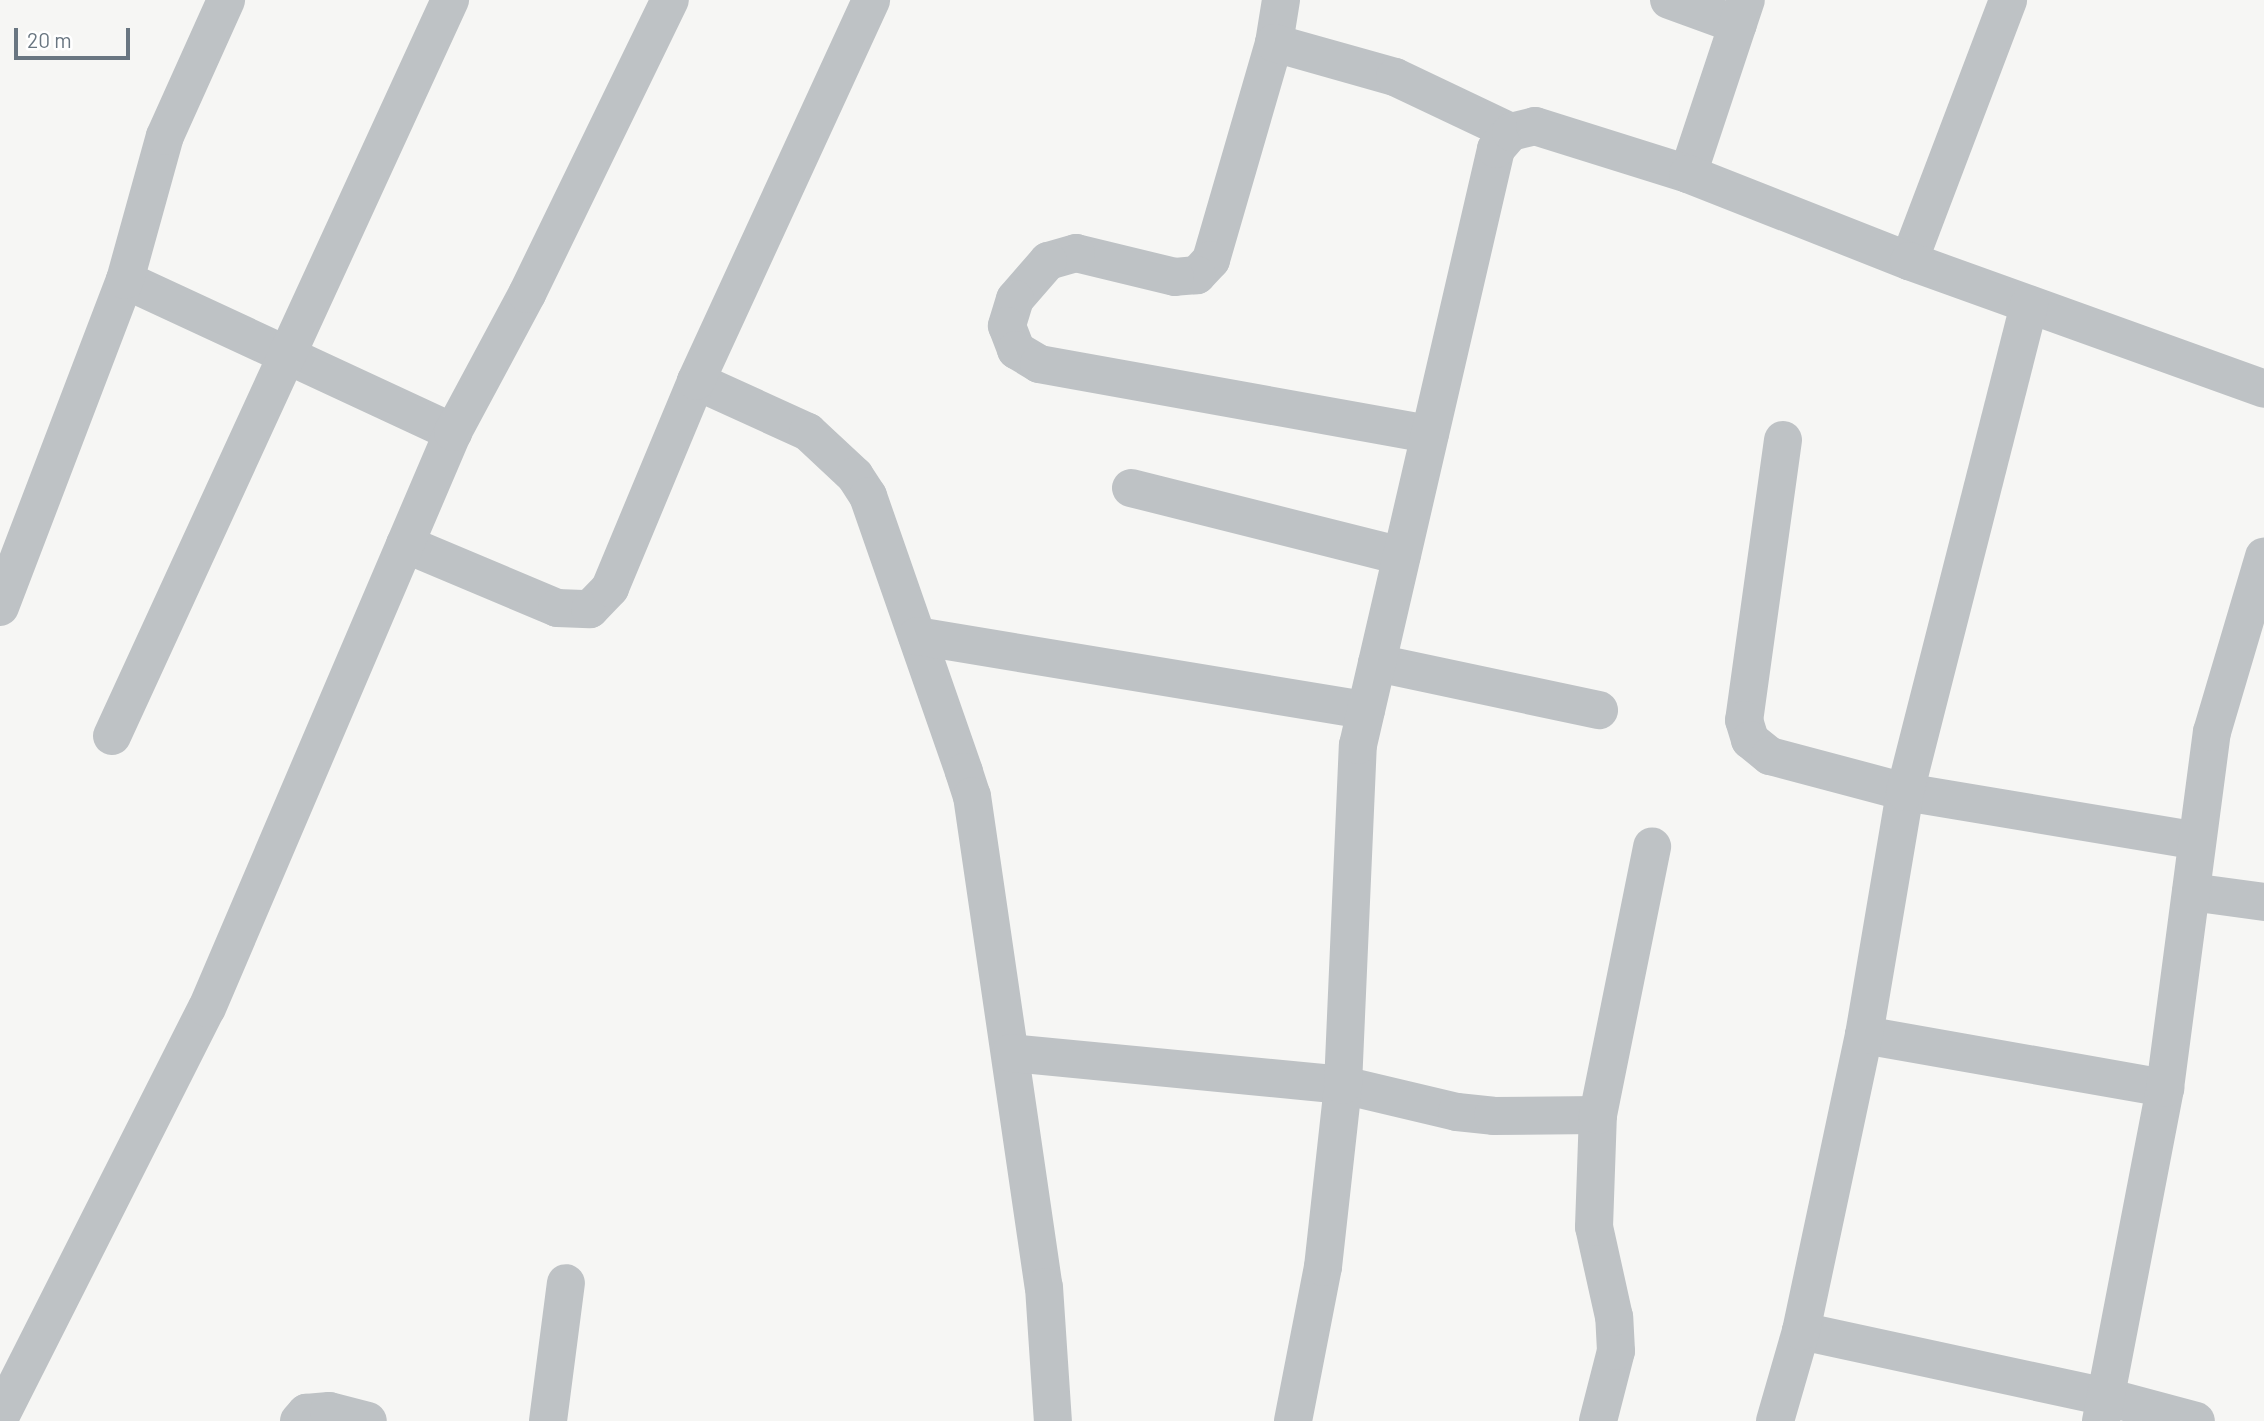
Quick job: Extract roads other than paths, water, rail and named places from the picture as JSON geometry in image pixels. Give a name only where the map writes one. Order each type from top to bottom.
[{"type":"street","points":[[0,607],[125,279],[165,136],[226,0]]},
{"type":"street","points":[[112,736],[450,0]]},
{"type":"street","points":[[0,1417],[207,1008],[453,432],[527,294],[670,0]]},
{"type":"street","points":[[405,544],[557,608],[590,609],[610,588],[696,381],[870,0]]},
{"type":"street","points":[[1281,0],[1274,43],[1211,260],[1197,275],[1175,277],[1076,253],[1048,261],[1015,299],[1007,326],[1016,350],[1040,364],[1430,434]]},
{"type":"street","points":[[1669,0],[1742,12],[1688,174]]},
{"type":"street","points":[[1909,261],[2008,0]]},
{"type":"street","points":[[1274,43],[1395,77],[1511,132]]},
{"type":"street","points":[[1293,1421],[1323,1267],[1343,1085],[1358,745],[1496,149],[1511,132],[1535,126],[1688,174],[1909,261],[2264,389]]},
{"type":"street","points":[[125,279],[453,432]]},
{"type":"street","points":[[1775,1421],[1801,1331],[1864,1035],[1905,792],[2029,305]]},
{"type":"street","points":[[696,381],[808,432],[855,476],[868,496],[972,796],[1044,1287],[1053,1421]]},
{"type":"street","points":[[1783,440],[1744,720],[1750,740],[1770,756],[1905,792],[2197,841]]},
{"type":"street","points":[[1131,488],[1402,556]]},
{"type":"street","points":[[2104,1409],[2165,1088],[2212,732],[2264,557]]},
{"type":"street","points":[[917,636],[1366,710]]},
{"type":"street","points":[[1377,663],[1599,710]]},
{"type":"street","points":[[1598,1421],[1616,1351],[1614,1317],[1594,1227],[1598,1115],[1652,846]]},
{"type":"street","points":[[2191,892],[2264,902]]},
{"type":"street","points":[[1864,1035],[2165,1088]]},
{"type":"street","points":[[1011,1053],[1343,1085],[1457,1112],[1598,1115]]},
{"type":"street","points":[[548,1421],[566,1283]]},
{"type":"street","points":[[1801,1331],[2104,1409],[2196,1421]]},
{"type":"street","points":[[299,1421],[306,1413],[329,1411],[368,1421]]}]
